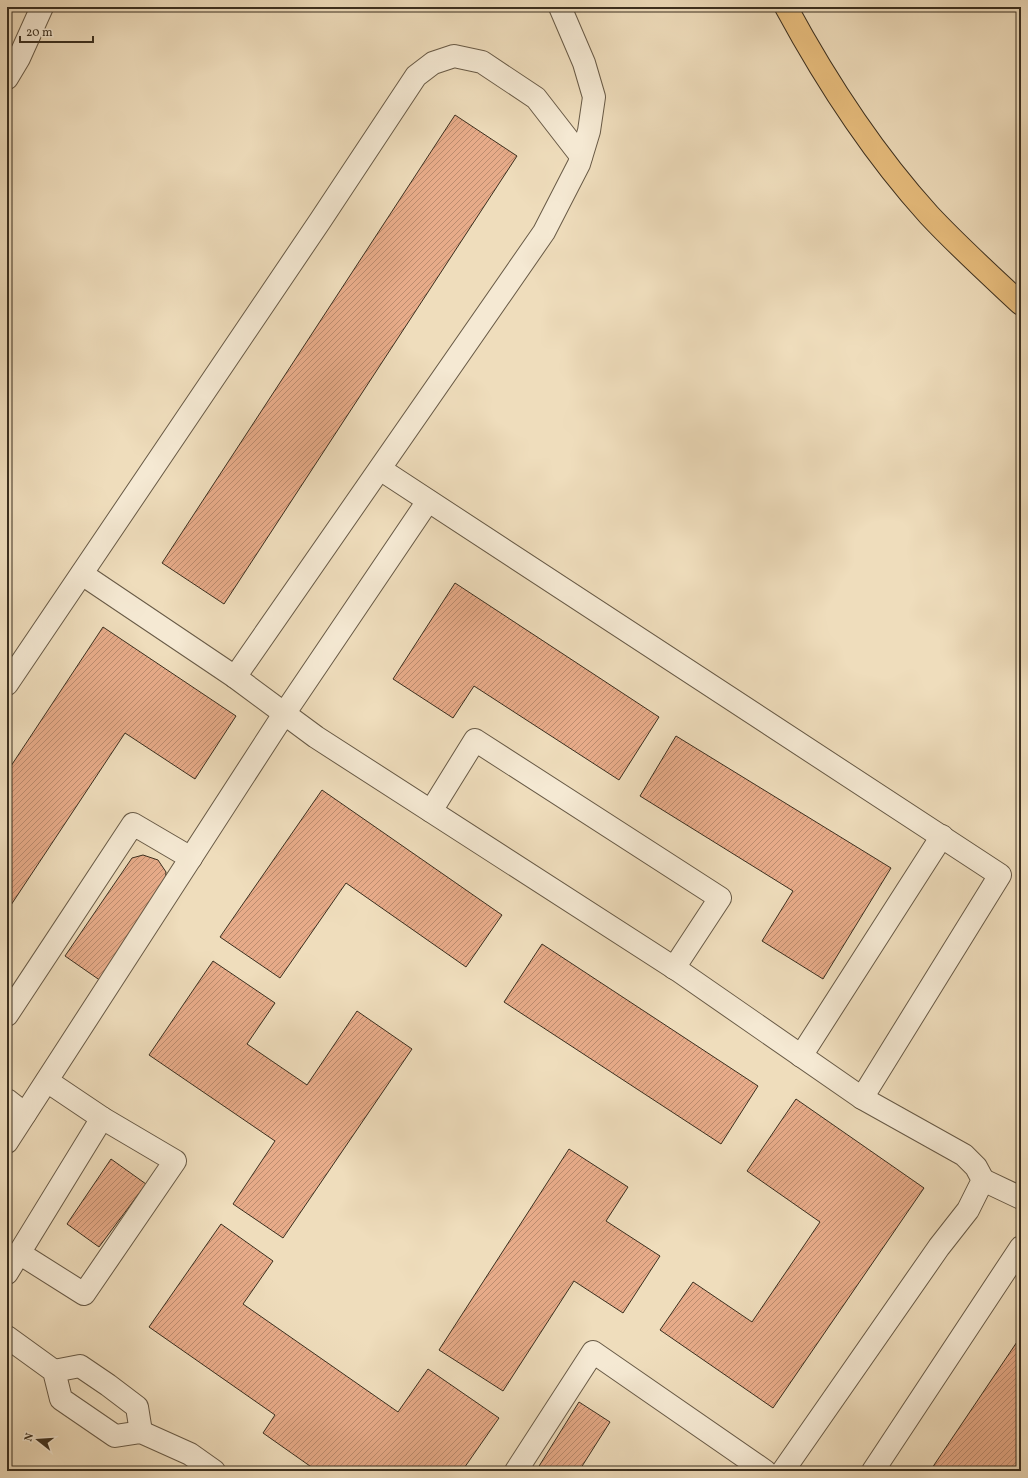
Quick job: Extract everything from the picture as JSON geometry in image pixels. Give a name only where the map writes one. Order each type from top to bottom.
[{"type":"highway","points":[[786,7],[810,52],[838,96],[900,182],[961,249],[1021,304]]},
{"type":"street","points":[[7,78],[19,58],[42,7]]},
{"type":"street","points":[[235,677],[544,232],[578,164],[588,131],[594,97],[584,63],[560,7]]},
{"type":"street","points":[[7,684],[325,215],[416,76],[433,63],[454,56],[482,62],[536,98],[581,156]]},
{"type":"street","points":[[380,469],[1000,875],[862,1098]]},
{"type":"street","points":[[7,1142],[284,714],[428,501]]},
{"type":"street","points":[[82,574],[235,677],[316,737],[674,968],[862,1098],[964,1155],[976,1167],[983,1180],[1021,1198]]},
{"type":"street","points":[[431,811],[475,740],[720,898],[674,968]]},
{"type":"street","points":[[7,1015],[133,824],[191,858]]},
{"type":"street","points":[[801,1056],[942,836]]},
{"type":"street","points":[[19,1253],[84,1294],[175,1161],[102,1118],[47,1081]]},
{"type":"street","points":[[7,1100],[25,1114]]},
{"type":"street","points":[[7,1273],[102,1118]]},
{"type":"street","points":[[783,1471],[939,1247],[968,1210],[983,1180]]},
{"type":"street","points":[[873,1471],[1021,1247]]},
{"type":"street","points":[[7,1337],[54,1371],[61,1400],[115,1436],[141,1432],[186,1463],[214,1471]]},
{"type":"street","points":[[516,1471],[593,1352],[765,1471]]},
{"type":"street","points":[[54,1371],[80,1366],[108,1385],[137,1407],[141,1432]]},
{"type":"building","points":[[455,115],[517,156],[224,604],[162,563]]},
{"type":"building","points":[[455,583],[659,717],[619,780],[474,686],[453,718],[393,679]]},
{"type":"building","points":[[103,627],[236,716],[195,779],[125,733],[7,911],[7,772]]},
{"type":"building","points":[[676,736],[891,868],[823,979],[762,941],[793,891],[640,796]]},
{"type":"building","points":[[322,790],[502,915],[466,967],[346,883],[280,978],[220,937]]},
{"type":"building","points":[[143,855],[158,860],[166,872],[165,885],[101,981],[65,956],[132,858]]},
{"type":"building","points":[[542,944],[758,1086],[721,1144],[504,1002]]},
{"type":"building","points":[[213,961],[275,1003],[247,1044],[307,1085],[357,1011],[412,1049],[283,1238],[233,1204],[275,1141],[149,1055]]},
{"type":"building","points":[[796,1099],[924,1188],[773,1408],[660,1330],[693,1282],[752,1322],[820,1222],[747,1171]]},
{"type":"building","points":[[569,1149],[628,1187],[606,1221],[660,1256],[623,1313],[574,1281],[503,1391],[439,1350]]},
{"type":"building","points":[[111,1159],[146,1184],[99,1247],[67,1224]]},
{"type":"building","points":[[221,1224],[273,1261],[243,1304],[398,1412],[428,1369],[499,1418],[462,1471],[317,1471],[263,1433],[275,1415],[149,1327]]},
{"type":"building","points":[[1021,1336],[1021,1471],[930,1471]]},
{"type":"building","points":[[579,1402],[610,1422],[579,1471],[536,1471]]}]
